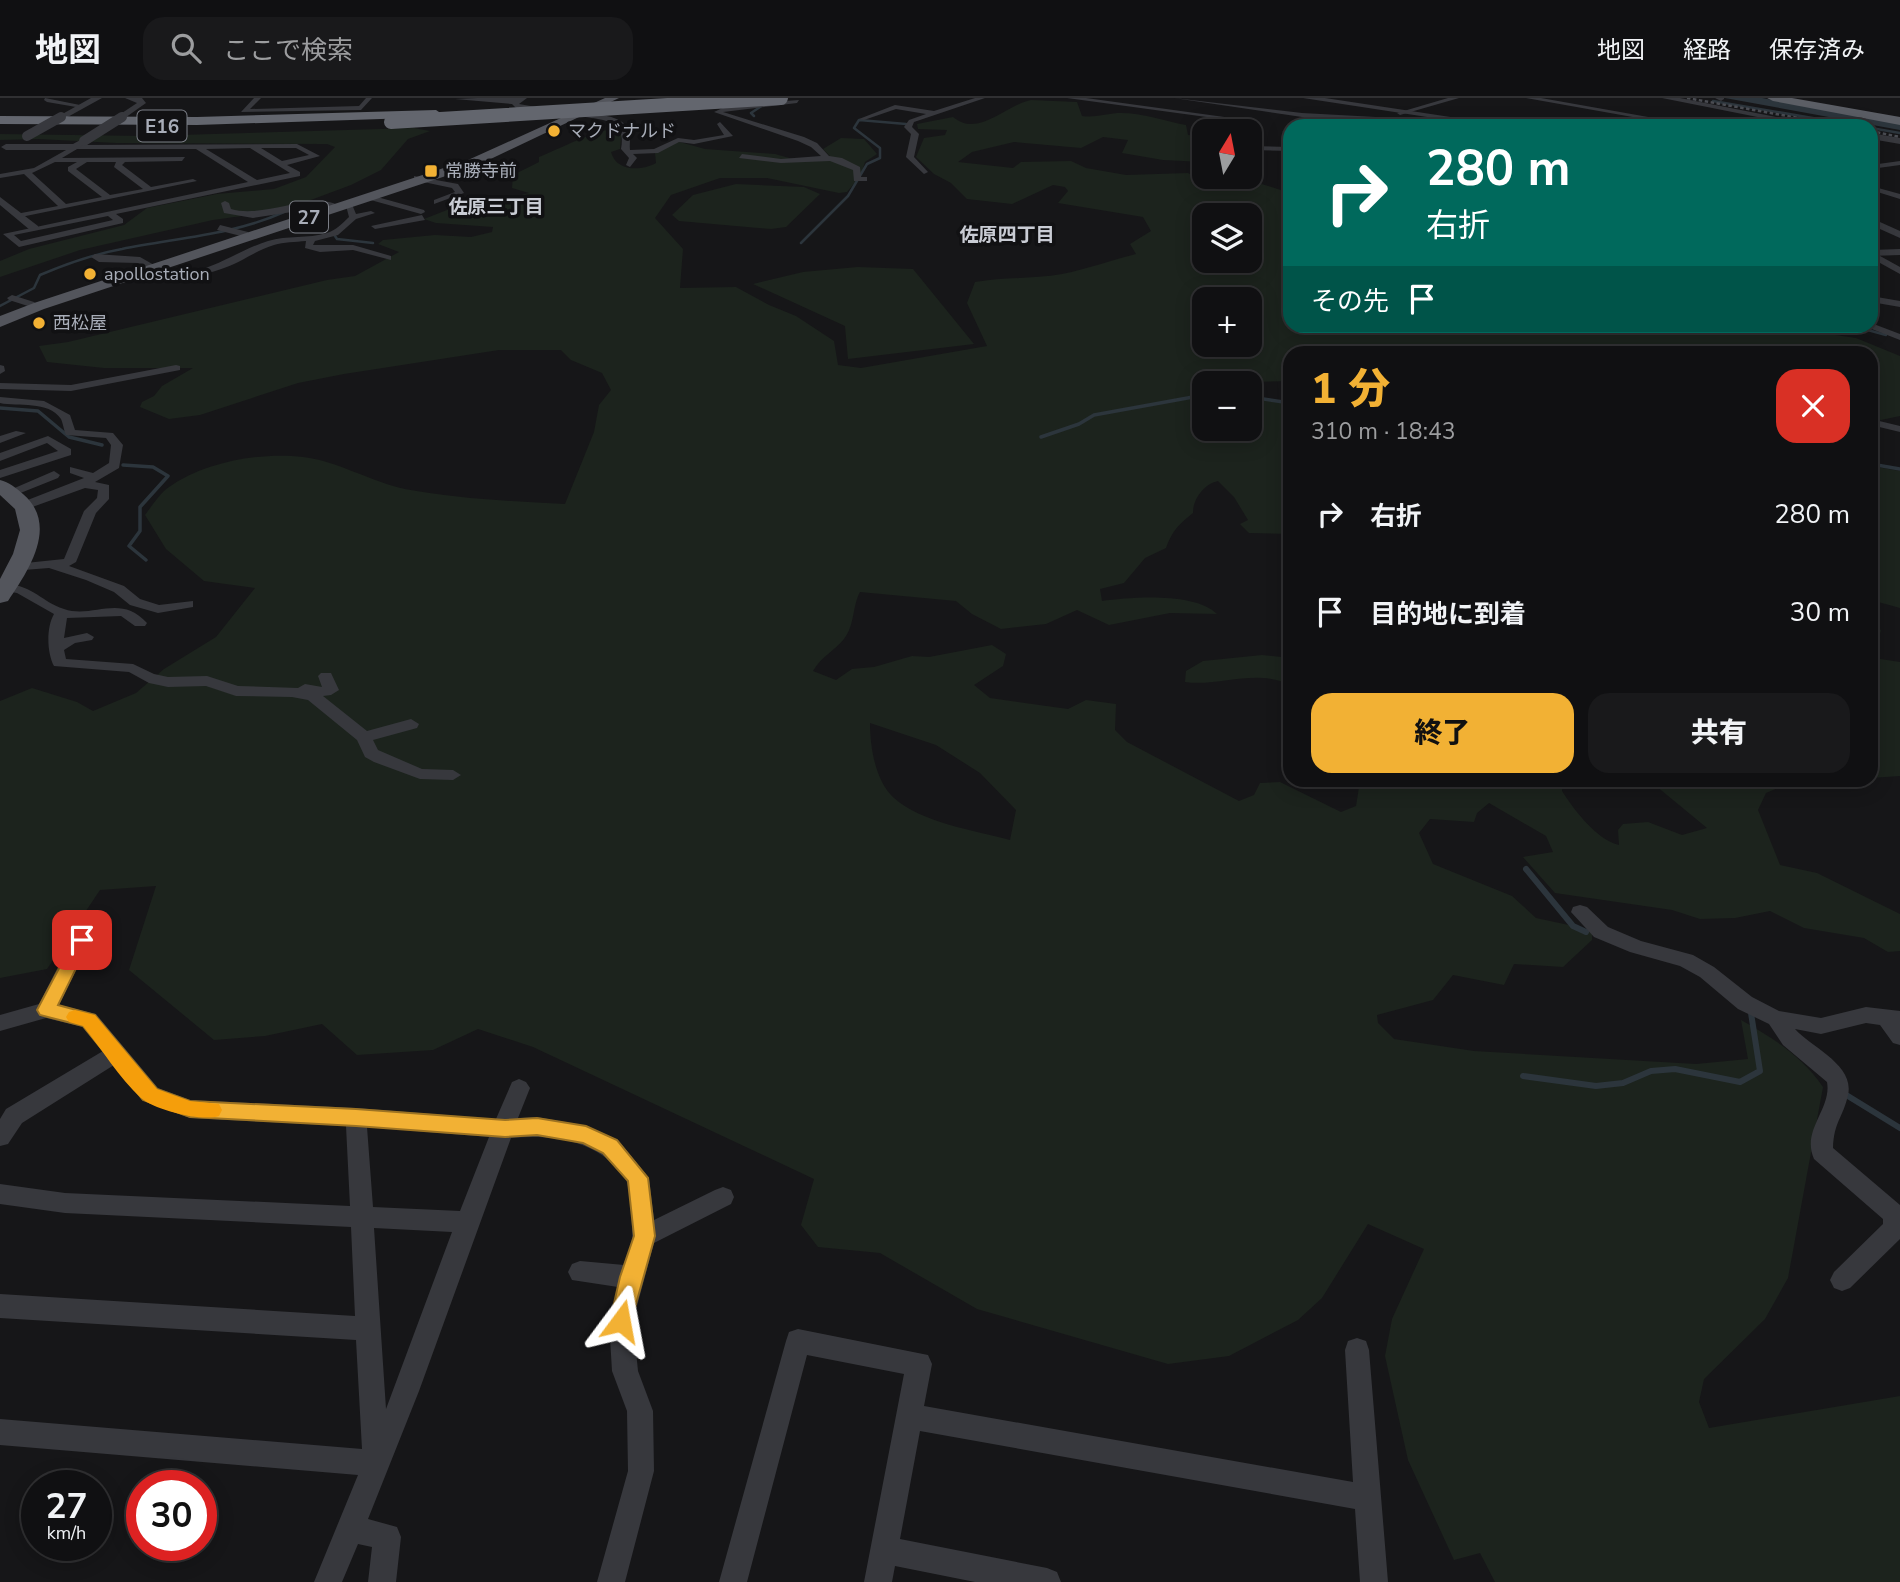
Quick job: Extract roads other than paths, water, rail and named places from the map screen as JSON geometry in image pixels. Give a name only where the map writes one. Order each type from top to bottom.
[{"type":"highway","name":"E16","points":[[392,120],[765,98]]},
{"type":"highway","name":"E16","points":[[0,126],[148,129],[392,120],[781,98]]},
{"type":"highway","points":[[1773,98],[1900,120]]},
{"type":"highway","points":[[1783,98],[1900,120]]},
{"type":"highway","points":[[0,126],[198,133],[568,115]]},
{"type":"main road","name":"27","points":[[2,318],[31,304],[245,234],[345,208],[479,160],[603,98]]},
{"type":"main road","name":"27","points":[[568,115],[614,98]]},
{"type":"main road","name":"27","points":[[2,318],[345,208],[420,179]]},
{"type":"main road","points":[[3,592],[8,565],[27,542],[31,525],[7,493]]},
{"type":"street","points":[[49,98],[47,100],[82,106]]},
{"type":"street","points":[[2,149],[98,98]]},
{"type":"street","points":[[0,177],[27,173],[52,160],[142,103],[129,98]]},
{"type":"street","points":[[267,100],[256,99],[243,111],[361,108],[369,98]]},
{"type":"street","points":[[458,99],[515,102],[524,98]]},
{"type":"street","points":[[716,98],[716,103],[729,107]]},
{"type":"street","points":[[924,172],[910,157],[915,134],[908,127],[911,121],[982,98]]},
{"type":"street","points":[[1070,98],[1236,119],[1268,98]]},
{"type":"street","points":[[1092,111],[1111,98]]},
{"type":"street","points":[[1177,98],[1251,109],[1352,119]]},
{"type":"street","points":[[1293,98],[1444,119]]},
{"type":"street","points":[[1307,98],[1403,113],[1456,98]]},
{"type":"street","points":[[1529,98],[1661,119]]},
{"type":"street","points":[[1666,98],[1779,119]]},
{"type":"street","points":[[797,101],[729,107],[717,112],[807,142],[825,156]]},
{"type":"street","points":[[1180,113],[1199,101]]},
{"type":"street","points":[[515,102],[516,106],[619,122],[624,127],[626,152],[633,158],[630,165]]},
{"type":"street","points":[[1206,116],[1224,105]]},
{"type":"street","points":[[862,119],[895,107],[936,114]]},
{"type":"street","points":[[1652,119],[1656,118]]},
{"type":"street","points":[[626,152],[655,151],[678,140],[694,142],[729,136],[720,124]]},
{"type":"street","points":[[743,130],[762,125]]},
{"type":"street","points":[[1878,137],[1900,141]]},
{"type":"street","points":[[2,149],[79,144],[297,146],[316,156],[279,164]]},
{"type":"street","points":[[198,146],[256,183]]},
{"type":"street","points":[[108,212],[120,221],[19,244],[7,234],[108,212],[297,174],[252,146]]},
{"type":"street","points":[[1262,148],[1283,149]]},
{"type":"street","points":[[741,156],[791,162],[825,156],[844,160],[857,169],[857,179],[864,180]]},
{"type":"street","points":[[199,159],[213,157]]},
{"type":"street","points":[[87,159],[71,169],[108,198]]},
{"type":"street","points":[[124,159],[117,165],[150,190]]},
{"type":"street","points":[[163,159],[161,161],[172,168]]},
{"type":"street","points":[[52,160],[187,159]]},
{"type":"street","points":[[1878,165],[1900,163]]},
{"type":"street","points":[[27,173],[64,207]]},
{"type":"street","points":[[182,174],[209,192]]},
{"type":"street","points":[[420,179],[455,186],[460,193],[437,202]]},
{"type":"street","points":[[19,216],[193,181]]},
{"type":"street","points":[[1878,190],[1900,197]]},
{"type":"street","points":[[370,197],[421,215],[372,228]]},
{"type":"street","points":[[0,200],[34,228]]},
{"type":"street","points":[[225,203],[227,211],[237,215]]},
{"type":"street","points":[[223,217],[252,215],[305,205],[371,213]]},
{"type":"street","points":[[132,275],[169,278],[187,275],[227,264],[270,243],[314,239],[349,229],[345,208]]},
{"type":"street","points":[[1878,222],[1900,230]]},
{"type":"street","points":[[1878,223],[1900,235]]},
{"type":"street","points":[[220,228],[245,234]]},
{"type":"street","points":[[314,239],[308,246],[325,251],[346,246],[388,258]]},
{"type":"street","points":[[1878,254],[1900,252]]},
{"type":"street","points":[[95,257],[140,260],[149,265]]},
{"type":"street","points":[[1878,258],[1900,271]]},
{"type":"street","points":[[1880,270],[1900,271]]},
{"type":"street","points":[[12,298],[31,304]]},
{"type":"street","points":[[1878,300],[1900,304]]},
{"type":"street","points":[[1878,329],[1900,337]]},
{"type":"street","points":[[71,388],[176,368]]},
{"type":"street","points":[[0,386],[98,388]]},
{"type":"street","points":[[0,400],[14,404],[40,403],[66,416],[70,433],[109,435],[117,445],[115,465],[89,481],[7,493]]},
{"type":"street","points":[[1878,424],[1900,429]]},
{"type":"street","points":[[0,440],[20,433]]},
{"type":"street","points":[[0,457],[48,439],[67,452],[7,493]]},
{"type":"street","points":[[8,565],[69,562],[90,511],[103,499],[105,488],[74,470]]},
{"type":"street","points":[[7,493],[54,475]]},
{"type":"street","points":[[47,564],[91,577],[119,589],[135,602],[159,609],[188,604]]},
{"type":"street","points":[[3,592],[21,589],[63,614],[124,612],[140,623]]},
{"type":"street","points":[[63,614],[58,618],[56,643],[59,663],[93,663],[133,668],[149,678],[168,682],[207,681],[236,691],[292,692],[313,696],[364,737],[371,753],[394,769],[420,774],[453,775]]},
{"type":"street","points":[[56,643],[63,646],[71,639],[87,636]]},
{"type":"street","points":[[292,692],[302,688],[326,692],[331,690],[326,676]]},
{"type":"street","points":[[364,737],[411,724]]},
{"type":"street","points":[[1580,912],[1601,932],[1637,947],[1686,960]]},
{"type":"street","points":[[46,1010],[93,917]]},
{"type":"street","points":[[1636,934],[1707,972],[1745,1003],[1776,1018],[1821,1026],[1866,1015],[1893,1019],[1900,1037]]},
{"type":"street","points":[[0,1023],[46,1010],[89,1020],[150,1094],[190,1109],[356,1117],[505,1129],[537,1126],[586,1135],[610,1147],[638,1178],[645,1236],[631,1277],[621,1321],[625,1371],[640,1411],[641,1471],[611,1582]]},
{"type":"street","points":[[1776,1018],[1782,1032],[1797,1047],[1828,1069],[1838,1084],[1837,1098],[1824,1125],[1822,1152],[1894,1214],[1895,1227],[1842,1280]]},
{"type":"street","points":[[0,1137],[14,1116],[117,1053]]},
{"type":"street","points":[[328,1582],[406,1391],[519,1088]]},
{"type":"street","points":[[356,1117],[376,1463]]},
{"type":"street","points":[[0,1194],[65,1203],[467,1222]]},
{"type":"street","points":[[645,1236],[723,1197]]},
{"type":"street","points":[[580,1272],[631,1277]]},
{"type":"street","points":[[0,1306],[368,1329]]},
{"type":"street","points":[[733,1582],[798,1341],[919,1364],[878,1582]]},
{"type":"street","points":[[1357,1350],[1374,1582]]},
{"type":"street","points":[[909,1416],[1368,1498]]},
{"type":"street","points":[[0,1432],[376,1463]]},
{"type":"street","points":[[349,1528],[387,1537],[382,1582]]},
{"type":"street","points":[[884,1549],[1047,1582]]},
{"type":"waterway","points":[[1713,101],[1818,119]]},
{"type":"waterway","points":[[754,116],[751,113],[763,105]]},
{"type":"waterway","points":[[801,243],[848,196],[867,164],[880,158],[880,148],[854,128],[859,120],[906,124]]},
{"type":"waterway","points":[[1878,129],[1900,133]]},
{"type":"waterway","points":[[0,306],[34,288],[40,275],[80,260],[122,249],[225,231],[284,212]]},
{"type":"waterway","points":[[333,233],[337,239],[373,243]]},
{"type":"waterway","points":[[1878,333],[1886,335]]},
{"type":"waterway","points":[[1041,437],[1079,424],[1094,415],[1192,397]]},
{"type":"waterway","points":[[1262,399],[1283,402]]},
{"type":"waterway","points":[[0,408],[38,411],[69,437],[102,445]]},
{"type":"waterway","points":[[123,465],[153,467],[168,476],[140,507],[140,531],[129,546],[146,560]]},
{"type":"waterway","points":[[1878,465],[1900,469]]},
{"type":"waterway","points":[[1526,869],[1573,926],[1586,932]]},
{"type":"waterway","points":[[1523,1076],[1596,1086],[1623,1083],[1651,1071],[1675,1069],[1740,1082],[1760,1071],[1751,1013]]},
{"type":"waterway","points":[[1843,1093],[1900,1128]]},
{"type":"railway","points":[[1687,98],[1804,119]]},
{"type":"railway","points":[[1878,132],[1900,137]]},
{"type":"place","name":"マクドナルド","points":[[554,131]]},
{"type":"place","name":"常勝寺前","points":[[431,171]]},
{"type":"place","name":"apollostation","points":[[90,274]]},
{"type":"place","name":"西松屋","points":[[39,323]]},
{"type":"district","name":"佐原三丁目","points":[[496,206]]},
{"type":"district","name":"佐原四丁目","points":[[1007,234]]}]
